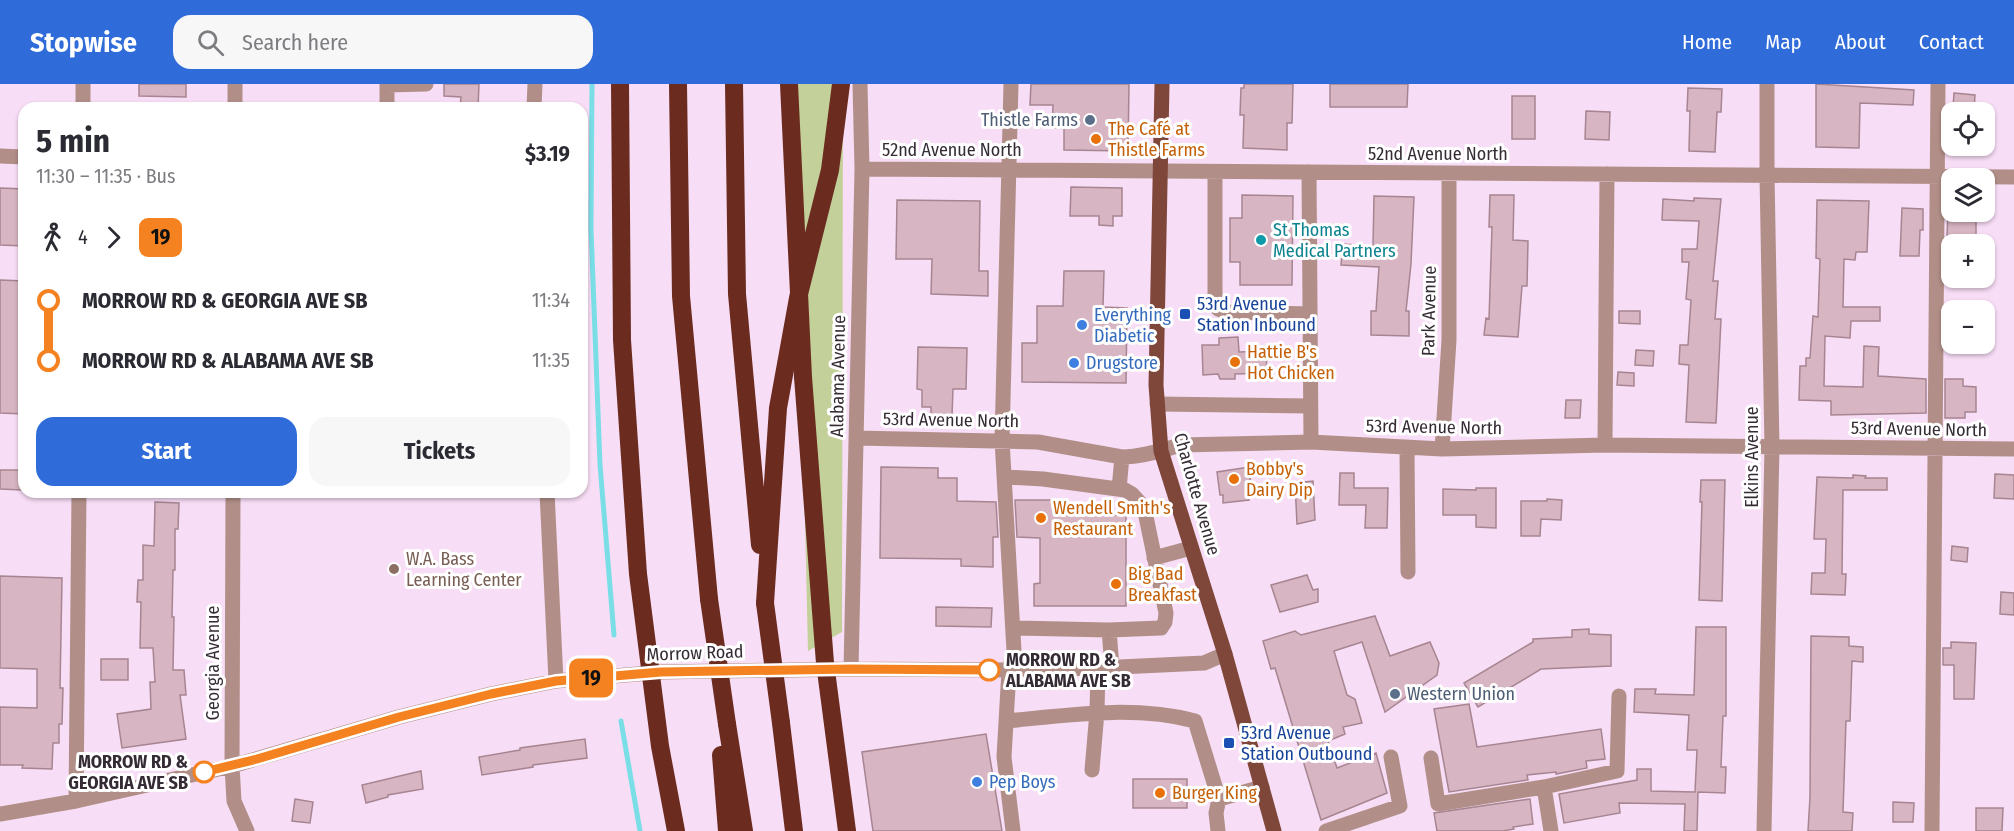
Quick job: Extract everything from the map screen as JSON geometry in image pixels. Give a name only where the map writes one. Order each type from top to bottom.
[{"type":"highway","points":[[620,84],[622,340],[638,574],[660,746],[676,831]]},
{"type":"highway","points":[[676,84],[681,296],[723,724],[727,831]]},
{"type":"highway","points":[[734,84],[737,294],[765,603],[794,831]]},
{"type":"highway","points":[[789,84],[804,389],[825,663],[847,831]]},
{"type":"highway","points":[[765,603],[778,408],[798,298],[830,170],[841,84]]},
{"type":"highway","points":[[723,724],[744,831]]},
{"type":"main road","name":"Charlotte Avenue","points":[[1162,84],[1157,404],[1161,451],[1225,654],[1274,831]]},
{"type":"street","points":[[82,102],[83,84]]},
{"type":"street","points":[[235,84],[235,102]]},
{"type":"street","points":[[387,102],[387,84],[426,84]]},
{"type":"street","points":[[534,102],[535,84]]},
{"type":"street","name":"Alabama Avenue","points":[[851,669],[862,169],[860,84]]},
{"type":"street","points":[[1011,84],[1002,440],[1014,628],[1004,757],[1013,831]]},
{"type":"street","name":"Elkins Avenue","points":[[1764,831],[1772,447],[1767,84]]},
{"type":"street","points":[[1932,831],[1938,84]]},
{"type":"street","points":[[0,156],[18,157]]},
{"type":"street","name":"52nd Avenue North","points":[[862,169],[2014,177]]},
{"type":"street","points":[[1215,172],[1215,302],[1218,309],[1226,312],[1310,314]]},
{"type":"street","points":[[1309,172],[1311,442]]},
{"type":"street","name":"Park Avenue","points":[[1442,449],[1449,340],[1449,174]]},
{"type":"street","points":[[1605,445],[1607,174]]},
{"type":"street","points":[[1157,404],[1310,406]]},
{"type":"street","name":"53rd Avenue North","points":[[855,438],[1038,442],[1122,457],[1184,445],[1311,442],[1442,449],[1605,445],[2014,449]]},
{"type":"street","points":[[1407,448],[1408,572]]},
{"type":"street","points":[[1119,489],[1122,457]]},
{"type":"street","points":[[1005,477],[1043,479],[1119,489],[1132,494],[1144,507],[1166,613],[1165,622],[1161,628],[1109,630],[1014,628]]},
{"type":"street","points":[[76,801],[79,498]]},
{"type":"street","name":"Georgia Avenue","points":[[234,498],[232,766],[234,801],[247,831]]},
{"type":"street","points":[[547,498],[556,681]]},
{"type":"street","points":[[1155,558],[1191,548]]},
{"type":"street","points":[[1092,770],[1097,712],[1109,630]]},
{"type":"street","name":"Morrow Road","points":[[0,814],[76,801],[232,766],[411,714],[556,681],[661,672],[851,669],[1009,670],[1105,667],[1204,663],[1225,654]]},
{"type":"street","points":[[1431,758],[1438,804],[1544,787],[1617,771],[1620,696]]},
{"type":"street","points":[[1007,721],[1097,712],[1176,716],[1195,722],[1219,799],[1216,813],[1218,831]]},
{"type":"street","points":[[1326,831],[1400,806],[1391,757]]},
{"type":"street","points":[[1219,799],[1262,787]]},
{"type":"street","points":[[1544,787],[1551,831]]},
{"type":"green space","points":[[795,84],[843,84],[842,632],[808,651]]},
{"type":"building","points":[[139,84],[186,84],[186,97],[139,96]]},
{"type":"building","points":[[444,84],[479,84],[478,102],[461,102],[461,97],[444,96]]},
{"type":"building","points":[[1031,84],[1129,84],[1128,151],[1064,150],[1064,128],[1052,128],[1053,105],[1030,105]]},
{"type":"building","points":[[1244,84],[1293,84],[1292,123],[1287,123],[1287,150],[1243,148],[1244,115],[1240,115],[1241,88],[1244,88]]},
{"type":"building","points":[[1330,84],[1408,84],[1407,107],[1330,107]]},
{"type":"building","points":[[1816,84],[1914,90],[1913,105],[1860,103],[1859,148],[1816,147]]},
{"type":"building","points":[[1688,88],[1722,89],[1721,112],[1717,112],[1715,152],[1689,151]]},
{"type":"building","points":[[1954,93],[1975,95],[1975,102],[1953,102]]},
{"type":"building","points":[[1512,96],[1535,96],[1535,139],[1512,139]]},
{"type":"building","points":[[1586,111],[1610,112],[1609,140],[1585,139]]},
{"type":"building","points":[[1071,187],[1122,188],[1122,216],[1113,216],[1113,226],[1099,225],[1099,216],[1070,216]]},
{"type":"building","points":[[0,188],[18,189],[18,246],[0,245]]},
{"type":"building","name":"St Thomas Medical Partners","points":[[1242,195],[1293,196],[1292,285],[1240,285],[1240,262],[1230,262],[1230,218],[1242,218]]},
{"type":"building","points":[[1490,195],[1514,195],[1513,240],[1528,241],[1527,286],[1522,286],[1518,337],[1484,335],[1486,318],[1489,319],[1492,227],[1489,227]]},
{"type":"building","points":[[1374,196],[1414,197],[1406,311],[1409,311],[1409,336],[1371,335],[1371,311],[1376,311],[1379,267],[1341,265],[1343,244],[1373,246]]},
{"type":"building","points":[[1694,198],[1721,199],[1713,281],[1718,281],[1715,319],[1721,319],[1716,423],[1686,422],[1689,365],[1679,364],[1680,345],[1688,345],[1691,300],[1686,299],[1689,262],[1682,262],[1682,249],[1697,249],[1699,221],[1662,220],[1663,199],[1694,201]]},
{"type":"building","points":[[897,200],[980,201],[979,271],[988,271],[988,296],[931,294],[932,259],[896,259]]},
{"type":"building","points":[[1817,200],[1869,201],[1867,252],[1856,252],[1855,260],[1844,259],[1843,307],[1880,307],[1880,321],[1851,321],[1850,338],[1825,336],[1824,386],[1863,387],[1864,346],[1879,347],[1878,376],[1926,379],[1926,413],[1831,415],[1831,401],[1799,400],[1800,366],[1806,366],[1806,358],[1810,358],[1813,316],[1818,317],[1820,259],[1816,258]]},
{"type":"building","points":[[1902,208],[1923,209],[1919,256],[1900,256]]},
{"type":"building","points":[[1948,222],[1976,222],[1976,234],[1947,234]]},
{"type":"building","points":[[1064,271],[1104,271],[1103,307],[1127,308],[1126,383],[1022,382],[1022,343],[1037,343],[1037,306],[1063,306]]},
{"type":"building","points":[[0,280],[18,281],[18,414],[0,413]]},
{"type":"building","points":[[1619,311],[1640,311],[1640,324],[1619,323]]},
{"type":"building","name":"Hattie B's Hot Chicken","points":[[1238,337],[1239,352],[1266,351],[1267,373],[1235,374],[1235,379],[1220,379],[1218,374],[1203,375],[1202,345],[1219,345],[1219,338]]},
{"type":"building","points":[[918,347],[967,348],[966,389],[953,389],[952,416],[931,416],[931,407],[922,407],[922,390],[917,389]]},
{"type":"building","points":[[1636,350],[1654,351],[1653,366],[1635,365]]},
{"type":"building","points":[[1618,372],[1634,373],[1634,386],[1617,385]]},
{"type":"building","points":[[1945,379],[1963,379],[1963,386],[1976,387],[1976,412],[1965,412],[1965,418],[1945,418]]},
{"type":"building","points":[[1566,400],[1581,400],[1580,418],[1565,418]]},
{"type":"building","points":[[881,467],[938,468],[938,478],[957,478],[957,501],[996,502],[998,537],[993,537],[993,567],[961,566],[961,559],[880,558]]},
{"type":"building","name":"Bobby's Dairy Dip","points":[[1249,467],[1251,486],[1246,490],[1249,500],[1223,503],[1217,472]]},
{"type":"building","points":[[0,470],[18,470],[18,490],[0,489]]},
{"type":"building","points":[[1340,473],[1354,473],[1354,488],[1388,488],[1387,528],[1365,528],[1366,505],[1339,505]]},
{"type":"building","points":[[1995,474],[2014,475],[2014,499],[1994,498]]},
{"type":"building","points":[[1853,475],[1866,476],[1865,478],[1887,478],[1887,490],[1843,490],[1842,574],[1846,574],[1845,595],[1811,594],[1812,573],[1825,573],[1826,539],[1814,539],[1817,477],[1853,478]]},
{"type":"building","points":[[1701,480],[1725,480],[1722,601],[1699,600]]},
{"type":"building","points":[[1313,481],[1315,520],[1297,524],[1295,483]]},
{"type":"building","points":[[1476,488],[1496,488],[1496,528],[1476,527],[1476,515],[1443,515],[1443,489],[1476,490]]},
{"type":"building","points":[[1547,499],[1562,500],[1561,520],[1541,519],[1540,536],[1521,536],[1521,501],[1547,501]]},
{"type":"building","points":[[1015,500],[1057,500],[1057,515],[1126,515],[1126,606],[1034,606],[1034,584],[1040,583],[1040,538],[1017,537]]},
{"type":"building","points":[[155,502],[179,503],[178,529],[175,529],[175,570],[173,570],[173,670],[184,670],[186,695],[180,695],[186,739],[122,748],[117,714],[151,709],[150,682],[155,682],[153,648],[140,648],[141,602],[137,602],[138,580],[143,580],[143,545],[154,546]]},
{"type":"building","points":[[1952,546],[1968,548],[1967,562],[1951,560]]},
{"type":"building","points":[[1307,575],[1313,590],[1318,589],[1318,602],[1280,612],[1271,585]]},
{"type":"building","points":[[0,576],[62,578],[60,688],[63,688],[62,724],[59,724],[59,743],[53,743],[52,769],[0,765],[0,707],[37,708],[37,669],[0,668]]},
{"type":"building","points":[[2001,592],[2014,593],[2014,615],[2000,614]]},
{"type":"building","points":[[936,607],[992,608],[991,627],[936,626]]},
{"type":"building","points":[[1375,616],[1390,656],[1430,642],[1439,663],[1437,675],[1385,712],[1362,642],[1334,651],[1347,695],[1355,699],[1362,723],[1343,727],[1345,734],[1328,741],[1337,768],[1376,753],[1387,793],[1321,820],[1275,668],[1271,669],[1263,641],[1295,631],[1301,635]]},
{"type":"building","points":[[1696,627],[1726,627],[1726,716],[1723,716],[1721,767],[1726,767],[1725,793],[1698,792],[1697,831],[1684,831],[1685,804],[1619,803],[1620,813],[1564,823],[1559,794],[1637,780],[1637,769],[1651,769],[1651,791],[1695,792],[1697,750],[1687,750],[1689,715],[1634,712],[1635,689],[1656,689],[1655,694],[1694,695]]},
{"type":"building","points":[[1589,629],[1589,634],[1611,635],[1611,666],[1541,669],[1478,707],[1464,683],[1533,642],[1533,639],[1572,637],[1572,630]]},
{"type":"building","points":[[1811,636],[1849,637],[1849,646],[1863,647],[1863,662],[1852,661],[1850,721],[1846,721],[1843,812],[1853,813],[1852,831],[1808,831]]},
{"type":"building","points":[[1951,642],[1976,643],[1974,699],[1954,699],[1954,665],[1943,665],[1943,648],[1951,648]]},
{"type":"building","points":[[101,659],[128,659],[128,680],[101,680]]},
{"type":"building","points":[[1469,704],[1477,747],[1601,729],[1605,759],[1586,761],[1587,768],[1556,774],[1556,772],[1527,775],[1528,780],[1449,792],[1434,709]]},
{"type":"building","points":[[986,734],[1002,831],[873,831],[862,752]]},
{"type":"building","points":[[585,739],[587,758],[482,775],[479,757],[520,750],[520,748]]},
{"type":"building","points":[[421,771],[423,789],[388,795],[388,797],[366,803],[362,785]]},
{"type":"building","name":"Burger King","points":[[1133,779],[1187,779],[1187,808],[1133,808]]},
{"type":"building","points":[[295,799],[313,802],[310,823],[292,821]]},
{"type":"building","points":[[1530,799],[1533,824],[1503,831],[1437,831],[1434,813]]},
{"type":"building","points":[[1893,802],[1914,803],[1913,822],[1893,822]]},
{"type":"building","points":[[1976,808],[2003,808],[2002,831],[1976,831]]},
{"type":"waterway","points":[[592,84],[591,228],[600,465],[614,635]]},
{"type":"waterway","points":[[621,721],[640,831]]},
{"type":"bus line","name":"19","points":[[204,772],[257,759],[399,717],[491,694],[556,681],[661,672],[851,669],[989,670]]},
{"type":"place","name":"Thistle Farms","points":[[1090,120]]},
{"type":"place","name":"The Café at Thistle Farms","points":[[1096,139]]},
{"type":"place","name":"St Thomas Medical Partners","points":[[1261,240]]},
{"type":"place","name":"53rd Avenue Station Inbound","points":[[1185,314]]},
{"type":"place","name":"Everything Diabetic","points":[[1082,325]]},
{"type":"place","name":"Hattie B's Hot Chicken","points":[[1235,362]]},
{"type":"place","name":"Drugstore","points":[[1074,363]]},
{"type":"place","name":"Bobby's Dairy Dip","points":[[1234,479]]},
{"type":"place","name":"Wendell Smith's Restaurant","points":[[1041,518]]},
{"type":"place","name":"W.A. Bass Learning Center","points":[[394,569]]},
{"type":"place","name":"Big Bad Breakfast","points":[[1116,584]]},
{"type":"place","name":"MORROW RD & ALABAMA AVE SB","points":[[989,670]]},
{"type":"place","name":"Western Union","points":[[1395,694]]},
{"type":"place","name":"53rd Avenue Station Outbound","points":[[1229,743]]},
{"type":"place","name":"MORROW RD & GEORGIA AVE SB","points":[[204,772]]},
{"type":"place","name":"Pep Boys","points":[[977,782]]},
{"type":"place","name":"Burger King","points":[[1160,793]]}]
